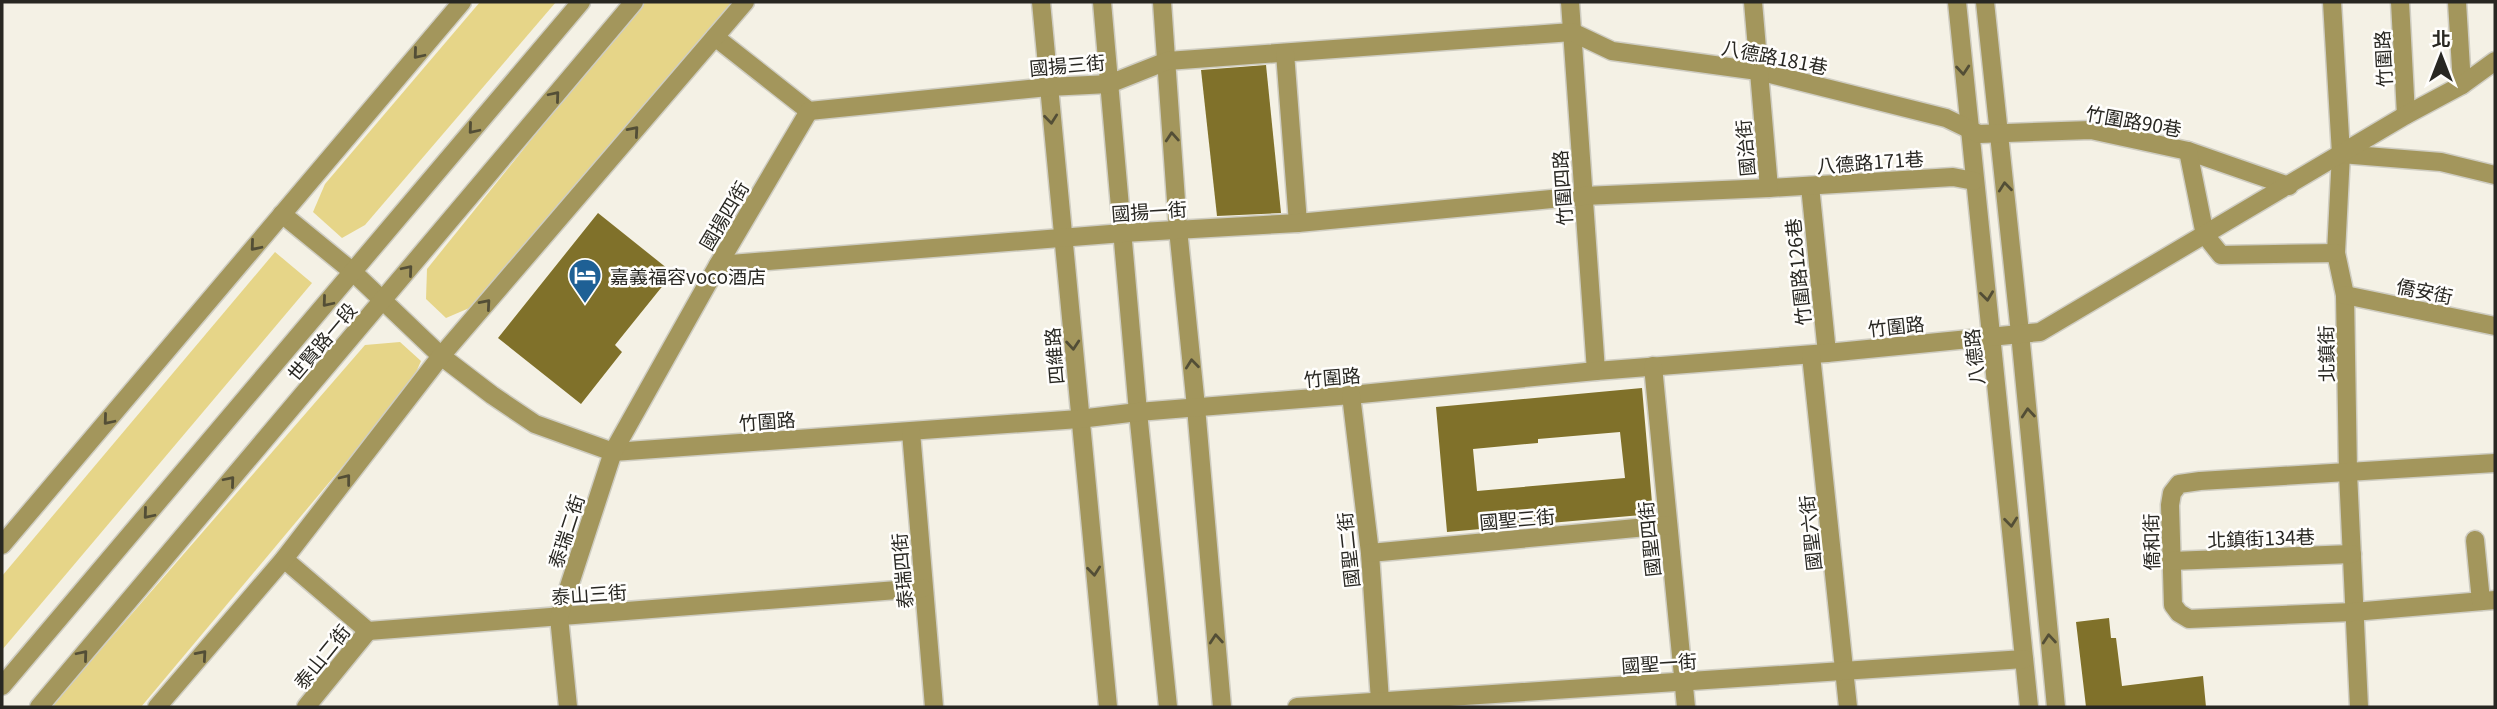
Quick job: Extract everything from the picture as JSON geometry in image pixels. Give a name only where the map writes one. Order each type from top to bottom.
[{"type":"street","points":[[2,545],[462,2]]},
{"type":"street","name":"世賢路一段","points":[[2,686],[581,2]]},
{"type":"street","name":"世賢路一段","points":[[39,707],[634,2]]},
{"type":"street","points":[[157,707],[284,559],[441,356],[745,2]]},
{"type":"street","name":"四維路","points":[[1041,2],[1108,707]]},
{"type":"street","points":[[1102,2],[1138,412],[1168,707]]},
{"type":"street","points":[[1162,2],[1178,229],[1222,707]]},
{"type":"street","name":"竹圍四路","points":[[1570,2],[1596,371]]},
{"type":"street","name":"國治街","points":[[1583,196],[1769,188],[1753,2]]},
{"type":"street","name":"八德路","points":[[1957,2],[2029,707]]},
{"type":"street","points":[[1985,2],[2056,707]]},
{"type":"street","name":"北鎮街","points":[[2332,2],[2341,154],[2336,253],[2346,295],[2348,473],[2359,707]]},
{"type":"street","name":"竹圍路","points":[[2400,2],[2406,115]]},
{"type":"street","points":[[2458,2],[2462,85]]},
{"type":"street","name":"國揚三街","points":[[809,111],[1048,87],[1109,84],[1167,61],[1572,32]]},
{"type":"street","name":"八德路181巷","points":[[1572,32],[1612,51],[1758,71],[1946,118],[1969,128]]},
{"type":"street","points":[[715,37],[809,111]]},
{"type":"street","points":[[1285,53],[1298,223]]},
{"type":"street","name":"竹圍路","points":[[282,214],[353,271],[441,356],[492,396],[535,424],[613,452],[911,432],[1351,396],[1596,371],[1819,354],[2039,332],[2055,325],[2406,115],[2462,85],[2495,61]]},
{"type":"street","name":"國揚四街","points":[[613,452],[718,265],[809,111]]},
{"type":"street","name":"竹圍路90巷","points":[[1969,128],[1979,134],[2091,130],[2188,151],[2289,186]]},
{"type":"street","points":[[2188,151],[2206,234],[2221,255],[2336,253]]},
{"type":"street","points":[[2341,154],[2441,162],[2495,175]]},
{"type":"street","name":"八德路171巷","points":[[1769,188],[1953,177],[1974,181]]},
{"type":"street","name":"竹圍路126巷","points":[[1810,186],[1819,354]]},
{"type":"street","name":"國揚一街","points":[[718,265],[1064,237],[1298,223],[1583,196]]},
{"type":"street","name":"僑安街","points":[[2346,295],[2495,326]]},
{"type":"street","name":"國聖六街","points":[[1819,354],[1848,707]]},
{"type":"street","name":"國聖四街","points":[[1653,366],[1686,707]]},
{"type":"street","name":"國聖二街","points":[[1351,396],[1370,553],[1380,701]]},
{"type":"street","name":"泰瑞四街","points":[[911,432],[934,707]]},
{"type":"street","name":"泰瑞二街","points":[[568,707],[559,617],[613,452]]},
{"type":"street","name":"僑和街","points":[[2475,540],[2488,601],[2353,612],[2189,619],[2173,605],[2170,506],[2172,494],[2179,484],[2495,463]]},
{"type":"street","name":"國聖三街","points":[[1370,553],[1668,525]]},
{"type":"street","name":"北鎮街134巷","points":[[2171,561],[2352,555]]},
{"type":"street","points":[[284,559],[368,631]]},
{"type":"street","name":"泰山三街","points":[[368,631],[923,588]]},
{"type":"street","name":"泰山二街","points":[[306,707],[368,631]]},
{"type":"street","name":"國聖一街","points":[[1297,707],[2024,659]]},
{"type":"shaded area","points":[[480,2],[556,2],[365,225],[342,238],[313,212],[325,184]]},
{"type":"shaded area","points":[[642,2],[736,2],[474,306],[446,318],[426,299],[427,269]]},
{"type":"shaded area","points":[[275,252],[312,283],[2,650],[2,576]]},
{"type":"shaded area","points":[[400,342],[421,361],[410,386],[141,707],[51,707],[365,345]]},
{"type":"building","points":[[1266,65],[1281,213],[1217,216],[1201,70]]},
{"type":"building","name":"嘉義福容voco酒店","points":[[598,213],[673,273],[615,345],[622,352],[581,404],[498,338]]},
{"type":"building","points":[[1642,388],[1653,514],[1447,532],[1436,407]],"holes":[[[1620,432],[1625,478],[1477,491],[1473,449],[1538,443],[1538,439]]]},
{"type":"building","points":[[2109,618],[2111,638],[2116,638],[2122,686],[2203,676],[2206,707],[2086,707],[2076,622]]},
{"type":"place","name":"嘉義福容voco酒店","points":[[585,305]]}]
